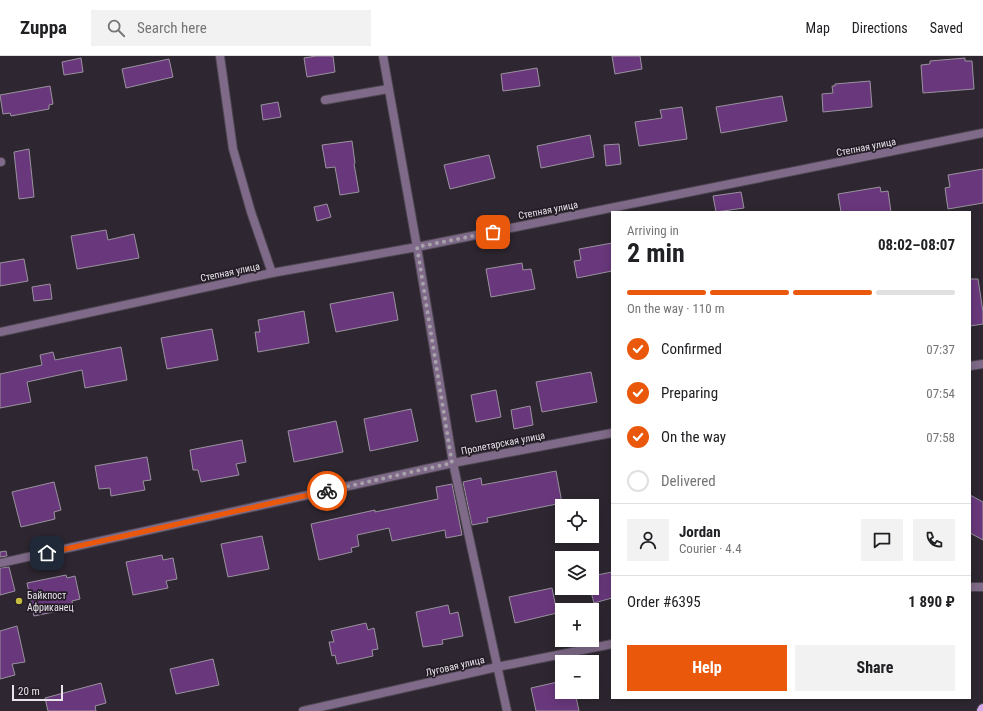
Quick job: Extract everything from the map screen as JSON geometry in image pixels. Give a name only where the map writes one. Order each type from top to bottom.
[{"type":"street","points":[[220,56],[233,149],[251,212],[272,272]]},
{"type":"street","points":[[383,56],[417,247],[452,463],[507,711]]},
{"type":"street","points":[[325,100],[388,89]]},
{"type":"street","name":"Степная улица","points":[[0,332],[272,272],[417,247],[983,133]]},
{"type":"street","points":[[971,366],[983,364]]},
{"type":"street","name":"Пролетарская улица","points":[[0,563],[452,463],[611,433]]},
{"type":"street","points":[[971,587],[983,587]]},
{"type":"street","name":"Луговая улица","points":[[302,711],[497,667],[611,644]]},
{"type":"building","points":[[333,56],[335,72],[307,77],[304,58]]},
{"type":"building","points":[[612,56],[640,56],[642,69],[615,74]]},
{"type":"building","points":[[81,58],[83,72],[64,75],[62,62]]},
{"type":"building","points":[[965,58],[965,61],[972,61],[974,89],[923,93],[921,65],[930,64],[930,61]]},
{"type":"building","points":[[169,59],[173,77],[126,88],[122,69]]},
{"type":"building","points":[[537,68],[540,86],[503,91],[501,74]]},
{"type":"building","points":[[870,81],[872,107],[823,112],[822,94],[833,93],[832,86],[835,86],[835,84]]},
{"type":"building","points":[[50,86],[53,104],[49,105],[49,109],[11,116],[10,113],[3,114],[0,95]]},
{"type":"building","points":[[782,96],[787,121],[721,133],[716,107]]},
{"type":"building","points":[[278,102],[281,117],[263,120],[261,105]]},
{"type":"building","points":[[682,107],[687,139],[639,146],[635,122],[662,118],[660,110]]},
{"type":"building","points":[[590,135],[594,157],[541,168],[537,146]]},
{"type":"building","points":[[352,141],[359,192],[340,195],[335,167],[326,168],[322,145]]},
{"type":"building","points":[[619,144],[621,164],[606,166],[604,145]]},
{"type":"building","points":[[29,149],[34,197],[19,199],[14,152]]},
{"type":"building","points":[[489,155],[495,178],[450,189],[444,165]]},
{"type":"building","points":[[983,169],[983,203],[948,209],[945,188],[950,187],[948,175]]},
{"type":"building","points":[[880,187],[881,192],[888,191],[891,211],[841,211],[838,194]]},
{"type":"building","points":[[741,192],[744,208],[716,211],[713,196]]},
{"type":"building","points":[[327,204],[331,217],[317,221],[314,207]]},
{"type":"building","points":[[106,230],[108,240],[134,234],[139,258],[77,269],[71,236]]},
{"type":"building","points":[[611,243],[611,271],[577,278],[574,261],[581,260],[579,249]]},
{"type":"building","points":[[24,259],[28,281],[0,286],[0,263]]},
{"type":"building","points":[[522,263],[523,270],[531,269],[535,289],[491,297],[486,269]]},
{"type":"building","points":[[971,279],[978,279],[983,312],[983,324],[971,326]]},
{"type":"building","points":[[50,284],[52,299],[34,301],[32,287]]},
{"type":"building","points":[[393,292],[398,320],[336,332],[330,304]]},
{"type":"building","points":[[304,311],[309,343],[258,352],[255,332],[260,332],[258,320]]},
{"type":"building","points":[[212,329],[218,360],[167,369],[161,338]]},
{"type":"building","points":[[121,347],[127,380],[85,388],[82,370],[27,382],[31,402],[0,408],[0,374],[42,365],[40,355],[53,352],[55,360]]},
{"type":"building","points":[[591,372],[597,402],[542,412],[536,382]]},
{"type":"building","points":[[496,390],[501,417],[476,422],[471,395]]},
{"type":"building","points":[[530,406],[533,425],[514,429],[511,410]]},
{"type":"building","points":[[411,409],[418,441],[370,451],[364,419]]},
{"type":"building","points":[[336,421],[343,452],[294,462],[288,431]]},
{"type":"building","points":[[242,440],[246,462],[236,464],[239,475],[201,482],[198,470],[193,470],[190,450]]},
{"type":"building","points":[[147,457],[151,480],[143,481],[145,490],[111,496],[110,488],[99,489],[95,466]]},
{"type":"building","points":[[556,471],[561,499],[555,499],[555,504],[487,518],[488,522],[472,525],[463,482],[481,478],[482,485]]},
{"type":"building","points":[[54,482],[61,510],[54,512],[55,519],[21,527],[12,492]]},
{"type":"building","points":[[452,484],[462,535],[446,538],[445,530],[392,541],[389,528],[357,535],[359,546],[351,548],[352,552],[319,560],[311,524],[375,510],[375,512],[438,499],[436,487]]},
{"type":"building","points":[[971,496],[983,502],[983,540],[971,534]]},
{"type":"building","points":[[262,536],[269,569],[228,577],[221,544]]},
{"type":"building","points":[[6,551],[7,556],[0,557],[0,552]]},
{"type":"building","points":[[162,555],[163,560],[173,558],[177,579],[166,581],[168,588],[133,595],[126,562]]},
{"type":"building","points":[[9,567],[15,591],[0,595],[0,568]]},
{"type":"building","points":[[611,572],[611,598],[594,603],[592,595],[599,595],[599,575]]},
{"type":"building","points":[[66,575],[67,578],[75,576],[80,599],[72,601],[73,608],[34,616],[27,583]]},
{"type":"building","points":[[552,588],[555,603],[555,613],[515,623],[509,597]]},
{"type":"building","points":[[448,605],[450,614],[458,612],[463,636],[442,640],[443,644],[423,647],[416,612]]},
{"type":"building","points":[[366,623],[368,630],[374,628],[378,649],[372,650],[373,656],[337,664],[335,655],[332,656],[329,642],[334,642],[331,631]]},
{"type":"building","points":[[17,626],[25,662],[12,664],[15,675],[0,679],[0,631]]},
{"type":"building","points":[[213,659],[219,685],[176,694],[170,669]]},
{"type":"building","points":[[101,683],[106,703],[95,706],[96,711],[48,711],[45,698]]},
{"type":"building","points":[[555,683],[555,699],[576,699],[579,711],[536,711],[531,688]]},
{"type":"way so far","points":[[327,491],[452,463],[417,247],[493,232]]},
{"type":"place","name":"Байкпост Африканец","points":[[19,601]]},
{"type":"route","points":[[47,553],[327,491]]}]
